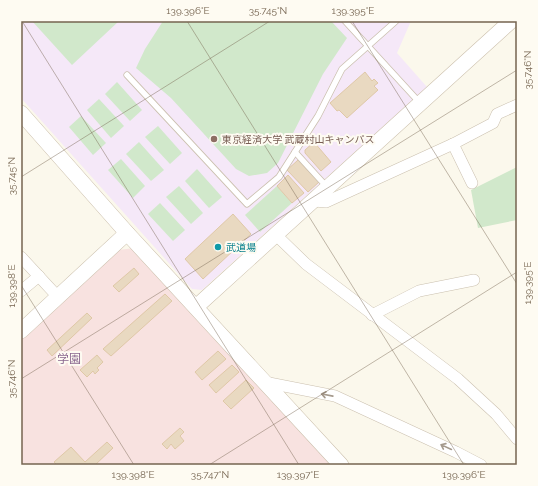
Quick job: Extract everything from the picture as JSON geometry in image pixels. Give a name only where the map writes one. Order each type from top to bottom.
[{"type":"street","points":[[196,307],[511,21]]},
{"type":"street","points":[[314,201],[326,202],[453,144],[493,123],[497,114],[517,105]]},
{"type":"street","points":[[21,113],[127,233],[341,465]]},
{"type":"street","points":[[453,144],[472,182]]},
{"type":"street","points":[[21,331],[127,233]]},
{"type":"street","points":[[276,234],[306,264],[458,379],[496,414],[517,439]]},
{"type":"street","points":[[21,257],[58,297]]},
{"type":"street","points":[[21,291],[39,276]]},
{"type":"street","points":[[372,315],[419,291],[474,280]]},
{"type":"street","points":[[264,382],[335,396],[481,465]]},
{"type":"lane","points":[[345,21],[420,103]]},
{"type":"lane","points":[[127,75],[246,204],[279,177],[318,116],[342,69],[396,21]]},
{"type":"lane","points":[[295,152],[328,188]]},
{"type":"shaded area","name":"東京経済大学 武蔵村山キャンパス","points":[[21,21],[411,21],[397,53],[427,87],[202,290],[192,289],[21,98]]},
{"type":"shaded area","points":[[134,248],[334,465],[21,465],[21,340],[119,250]]},
{"type":"green space","points":[[32,21],[119,21],[72,65]]},
{"type":"green space","points":[[163,21],[331,21],[347,38],[323,74],[278,163],[267,173],[249,176],[236,169],[171,98],[136,68],[145,49]]},
{"type":"green space","points":[[117,82],[142,110],[130,121],[105,94]]},
{"type":"green space","points":[[99,99],[124,126],[111,138],[87,110]]},
{"type":"green space","points":[[81,116],[106,143],[93,155],[69,127]]},
{"type":"green space","points":[[158,126],[182,153],[170,164],[145,137]]},
{"type":"green space","points":[[139,142],[164,170],[151,181],[126,154]]},
{"type":"green space","points":[[121,159],[145,186],[133,198],[108,170]]},
{"type":"green space","points":[[517,167],[517,220],[478,228],[471,190]]},
{"type":"green space","points":[[197,169],[222,197],[209,208],[185,181]]},
{"type":"green space","points":[[179,186],[203,213],[191,224],[166,197]]},
{"type":"green space","points":[[277,186],[292,203],[260,232],[245,215]]},
{"type":"green space","points":[[160,203],[185,230],[173,241],[148,214]]},
{"type":"building","points":[[365,72],[372,81],[374,79],[378,83],[374,86],[378,90],[347,118],[339,110],[337,111],[330,103]]},
{"type":"building","points":[[314,142],[331,162],[321,171],[305,153],[305,150]]},
{"type":"building","points":[[298,160],[319,182],[308,192],[287,170]]},
{"type":"building","points":[[288,175],[304,193],[292,203],[277,186]]},
{"type":"building","name":"武道場","points":[[233,214],[251,234],[203,279],[185,259]]},
{"type":"building","points":[[134,268],[139,274],[119,292],[113,286]]},
{"type":"building","points":[[165,294],[172,301],[111,356],[103,349]]},
{"type":"building","points":[[87,313],[92,318],[52,356],[47,350]]},
{"type":"building","points":[[218,351],[226,359],[202,380],[195,372]]},
{"type":"building","points":[[97,355],[103,362],[97,368],[99,370],[95,374],[93,371],[87,377],[80,370]]},
{"type":"building","points":[[232,365],[239,372],[216,393],[209,385]]},
{"type":"building","points":[[246,380],[254,388],[231,409],[223,401]]},
{"type":"building","points":[[180,428],[184,432],[180,436],[184,441],[175,449],[171,444],[167,449],[162,444]]},
{"type":"building","points":[[107,442],[113,448],[95,465],[57,465],[54,462],[71,447],[85,462]]},
{"type":"place","name":"東京経済大学 武蔵村山キャンパス","points":[[214,139]]},
{"type":"place","name":"武道場","points":[[218,247]]},
{"type":"district","name":"学園","points":[[69,359]]}]
